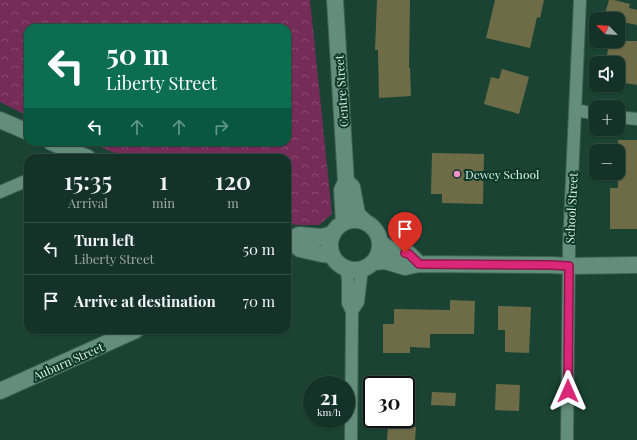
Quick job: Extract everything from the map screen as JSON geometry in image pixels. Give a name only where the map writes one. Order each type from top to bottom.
[{"type":"street","name":"Centre Street","points":[[335,0],[346,182],[342,190],[344,222]]},
{"type":"street","name":"School Street","points":[[567,440],[569,266],[580,0]]},
{"type":"street","points":[[576,110],[589,113]]},
{"type":"street","points":[[625,118],[637,119]]},
{"type":"street","points":[[0,120],[24,130]]},
{"type":"street","points":[[59,146],[76,154]]},
{"type":"street","points":[[0,192],[24,182]]},
{"type":"street","name":"Centre Street","points":[[346,182],[352,186],[357,214],[364,221]]},
{"type":"street","points":[[361,267],[377,256],[380,250],[379,236],[370,224],[364,221],[350,220],[337,227],[331,241],[330,248],[332,255],[341,265],[361,267],[385,261],[404,267],[419,264],[569,266],[637,265]]},
{"type":"street","points":[[291,239],[299,235],[322,237],[333,234]]},
{"type":"street","points":[[291,243],[300,249],[332,255]]},
{"type":"street","points":[[380,243],[390,249],[409,254],[419,264]]},
{"type":"street","points":[[351,440],[352,311],[358,302],[361,267]]},
{"type":"street","name":"Auburn Street","points":[[0,391],[127,334]]},
{"type":"green space","points":[[0,0],[310,0],[332,214],[319,225],[291,224],[291,154],[118,154],[98,146],[291,146],[291,24],[24,24],[24,114],[0,102]]},
{"type":"building","points":[[377,0],[410,0],[409,68],[411,96],[379,98],[378,50],[375,50]]},
{"type":"building","points":[[495,0],[544,0],[540,18],[537,17],[530,48],[486,38]]},
{"type":"building","points":[[609,0],[630,4],[629,8],[637,10],[637,25],[625,22],[625,12],[605,12]]},
{"type":"building","points":[[625,41],[637,41],[637,85],[625,83],[625,56],[607,56],[608,48],[625,48]]},
{"type":"building","points":[[502,69],[529,77],[519,114],[484,104],[491,77],[499,79]]},
{"type":"building","points":[[618,140],[637,140],[637,229],[610,229],[610,188],[618,188],[618,180],[625,180],[625,144],[618,144]]},
{"type":"building","name":"Dewey School","points":[[432,153],[484,154],[483,204],[442,203],[442,194],[431,194]]},
{"type":"building","points":[[450,300],[475,301],[474,334],[430,334],[430,348],[410,347],[410,353],[383,353],[383,324],[394,324],[394,309],[450,310]]},
{"type":"building","points":[[498,306],[531,307],[529,353],[505,352],[505,330],[498,330]]},
{"type":"building","points":[[496,384],[520,385],[519,411],[495,410]]},
{"type":"building","points":[[432,392],[456,393],[455,406],[431,405]]},
{"type":"building","points":[[416,427],[415,440],[387,440],[388,428]]},
{"type":"place","name":"Dewey School","points":[[457,174]]},
{"type":"route","points":[[405,253],[409,254],[419,264],[569,266],[568,391]]}]
